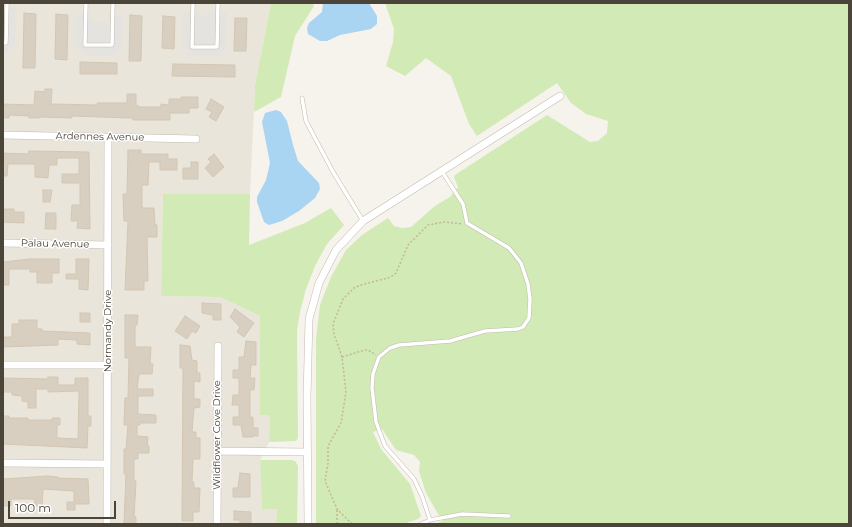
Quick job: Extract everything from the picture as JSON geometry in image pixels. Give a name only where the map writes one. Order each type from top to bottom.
[{"type":"street","points":[[308,524],[308,336],[313,302],[325,270],[336,250],[363,221],[441,170],[560,96]]},
{"type":"street","name":"Ardennes Avenue","points":[[3,135],[196,139]]},
{"type":"street","name":"Normandy Drive","points":[[107,524],[108,138]]},
{"type":"street","name":"Palau Avenue","points":[[3,243],[108,245]]},
{"type":"street","name":"Wildflower Cove Drive","points":[[217,524],[218,346]]},
{"type":"street","points":[[3,365],[108,365]]},
{"type":"street","points":[[217,451],[307,452]]},
{"type":"street","points":[[3,463],[107,464]]},
{"type":"lane","points":[[3,43],[6,43],[7,3]]},
{"type":"lane","points":[[86,3],[85,44],[112,45],[113,3]]},
{"type":"lane","points":[[193,3],[192,47],[217,47],[218,3]]},
{"type":"lane","points":[[302,98],[306,121],[333,172],[363,221]]},
{"type":"lane","points":[[430,520],[422,496],[414,479],[385,446],[376,422],[372,374],[378,357],[390,348],[399,345],[450,341],[485,331],[518,329],[527,323],[529,318],[530,299],[528,284],[521,264],[509,248],[467,223],[463,204],[441,170]]},
{"type":"lane","points":[[421,524],[430,520],[462,514],[509,516]]},
{"type":"path","points":[[352,524],[337,509],[327,486],[325,475],[328,463],[328,446],[338,428],[344,412],[346,380],[342,357],[334,334],[333,324],[338,310],[348,294],[361,285],[385,279],[396,273],[408,245],[428,226],[444,222],[459,225],[467,223]]},
{"type":"path","points":[[342,357],[368,350],[378,357]]},
{"type":"path","points":[[337,509],[337,524]]},
{"type":"shaded area","points":[[3,3],[271,3],[255,85],[250,194],[163,194],[161,296],[220,297],[260,316],[260,415],[270,415],[269,442],[260,460],[262,509],[277,509],[276,524],[3,524]]},
{"type":"shaded area","points":[[3,6],[16,8],[15,47],[10,47],[9,53],[3,52]]},
{"type":"shaded area","points":[[183,11],[197,11],[198,17],[207,17],[207,14],[212,14],[213,12],[227,12],[226,51],[220,51],[219,57],[188,56],[188,50],[182,50]]},
{"type":"shaded area","points":[[76,15],[90,15],[91,22],[108,22],[109,15],[123,16],[122,50],[116,49],[115,55],[82,55],[81,49],[75,48]]},
{"type":"green space","points":[[271,3],[313,3],[314,6],[295,36],[281,97],[254,112],[255,85]]},
{"type":"green space","points":[[385,3],[849,3],[849,524],[435,524],[442,521],[426,493],[419,471],[420,462],[414,455],[396,450],[382,429],[373,432],[381,449],[410,484],[421,516],[418,519],[403,524],[316,524],[316,338],[320,305],[331,277],[346,250],[362,235],[388,218],[394,226],[402,228],[411,227],[435,206],[450,197],[458,187],[454,177],[455,175],[547,115],[590,142],[598,141],[607,133],[608,121],[586,114],[571,103],[557,83],[477,136],[469,124],[451,76],[426,58],[405,76],[386,66],[393,42],[394,29]]},
{"type":"green space","points":[[163,194],[250,194],[249,245],[305,223],[331,208],[344,225],[327,244],[315,266],[306,289],[300,312],[297,331],[298,438],[296,441],[269,442],[270,415],[260,415],[260,316],[220,297],[161,296]]},
{"type":"green space","points":[[260,460],[291,460],[295,461],[298,466],[297,524],[276,524],[277,509],[262,509]]},
{"type":"water","points":[[323,3],[369,3],[377,16],[377,24],[371,29],[340,35],[327,41],[320,41],[308,34],[307,28],[309,23],[322,12]]},
{"type":"water","points":[[276,110],[281,112],[287,121],[298,161],[319,183],[320,189],[315,198],[299,211],[282,221],[269,225],[264,222],[257,202],[257,197],[266,180],[270,163],[262,122],[265,113]]},
{"type":"building","points":[[24,13],[36,14],[35,68],[23,68]]},
{"type":"building","points":[[56,14],[68,15],[67,60],[55,59]]},
{"type":"building","points":[[130,15],[142,16],[141,61],[129,61]]},
{"type":"building","points":[[163,16],[175,17],[174,49],[162,48]]},
{"type":"building","points":[[235,18],[247,18],[246,51],[234,51]]},
{"type":"building","points":[[80,62],[117,63],[117,74],[80,74]]},
{"type":"building","points":[[173,64],[235,65],[235,77],[172,76]]},
{"type":"building","points":[[45,89],[52,89],[51,104],[97,105],[97,103],[127,103],[127,94],[136,94],[136,105],[140,107],[161,107],[161,104],[169,105],[169,99],[198,97],[198,108],[189,108],[189,113],[170,113],[170,120],[133,120],[133,118],[72,116],[72,118],[29,118],[29,116],[9,115],[9,118],[3,118],[3,104],[34,105],[35,91],[45,92]]},
{"type":"building","points":[[211,99],[224,107],[216,121],[209,117],[212,112],[206,109]]},
{"type":"building","points":[[128,150],[141,150],[141,154],[168,154],[168,159],[177,159],[177,170],[160,170],[160,162],[149,162],[148,185],[142,185],[142,208],[154,208],[155,225],[157,225],[157,237],[147,237],[148,281],[144,281],[144,290],[125,290],[128,221],[124,221],[123,194],[127,194]]},
{"type":"building","points":[[29,151],[89,152],[90,229],[77,228],[78,221],[71,221],[72,205],[80,205],[80,183],[62,183],[62,174],[79,174],[79,158],[57,158],[57,165],[49,165],[48,178],[35,177],[35,164],[8,164],[7,176],[3,176],[3,153],[28,154]]},
{"type":"building","points":[[214,154],[224,167],[213,177],[205,168],[211,162],[208,159]]},
{"type":"building","points":[[191,162],[198,162],[198,179],[183,179],[183,168],[191,168]]},
{"type":"building","points":[[43,190],[52,190],[50,202],[43,202]]},
{"type":"building","points":[[3,209],[14,209],[14,212],[24,212],[24,223],[3,222]]},
{"type":"building","points":[[46,213],[56,213],[56,229],[45,229]]},
{"type":"building","points":[[30,259],[59,259],[59,273],[52,273],[52,283],[37,283],[37,272],[30,272],[30,269],[9,269],[9,285],[3,285],[3,262]]},
{"type":"building","points":[[76,259],[89,259],[88,290],[79,289],[79,279],[66,279],[66,274],[76,274]]},
{"type":"building","points":[[202,303],[221,304],[221,320],[213,320],[213,315],[202,313]]},
{"type":"building","points":[[235,309],[254,323],[244,337],[237,332],[240,327],[230,317]]},
{"type":"building","points":[[80,313],[90,313],[90,322],[80,322]]},
{"type":"building","points":[[125,315],[138,315],[137,325],[135,325],[135,347],[151,347],[150,364],[153,364],[152,374],[139,374],[137,389],[153,389],[153,396],[138,396],[138,414],[156,415],[156,423],[140,423],[140,425],[137,425],[137,436],[148,437],[147,446],[149,446],[149,453],[138,453],[138,459],[134,459],[134,481],[136,481],[134,517],[136,517],[136,524],[124,524],[126,474],[124,474],[124,449],[126,449],[128,425],[124,425],[125,398],[128,398],[129,358],[125,358]]},
{"type":"building","points":[[185,316],[200,326],[196,333],[192,331],[187,339],[175,331]]},
{"type":"building","points":[[19,320],[37,320],[37,329],[42,329],[42,331],[90,333],[90,345],[77,344],[77,340],[58,339],[58,345],[3,347],[3,337],[12,337],[12,324],[19,324]]},
{"type":"building","points":[[246,341],[256,342],[256,365],[251,365],[250,378],[255,378],[254,390],[250,390],[250,417],[253,417],[253,428],[258,428],[258,436],[253,437],[243,437],[241,425],[233,425],[233,417],[239,417],[239,405],[232,405],[233,395],[239,395],[239,378],[233,378],[233,370],[239,370],[239,357],[244,357]]},
{"type":"building","points":[[180,345],[190,346],[192,360],[197,361],[197,373],[200,373],[200,382],[194,381],[194,399],[200,399],[200,407],[194,408],[192,432],[196,432],[196,438],[200,438],[200,459],[193,459],[192,482],[194,482],[194,488],[200,488],[199,512],[193,512],[193,521],[182,521],[183,368],[180,368]]},
{"type":"building","points":[[48,377],[58,377],[58,385],[75,385],[75,378],[88,378],[88,416],[91,416],[91,426],[88,426],[87,448],[3,444],[3,416],[9,416],[9,418],[28,418],[28,420],[52,420],[52,418],[60,418],[60,425],[57,425],[57,438],[78,439],[79,391],[48,392],[48,389],[36,389],[36,408],[28,408],[28,402],[22,401],[22,396],[12,395],[12,392],[3,392],[3,378],[48,379]]},
{"type":"building","points":[[240,473],[250,474],[250,497],[233,497],[233,488],[238,488]]},
{"type":"building","points":[[48,476],[58,477],[57,478],[88,479],[89,504],[75,504],[75,510],[67,510],[67,502],[74,502],[74,491],[43,489],[42,506],[34,506],[35,499],[11,499],[11,506],[3,506],[3,479]]},
{"type":"building","points":[[234,511],[251,512],[251,524],[240,524],[240,520],[234,520]]}]
